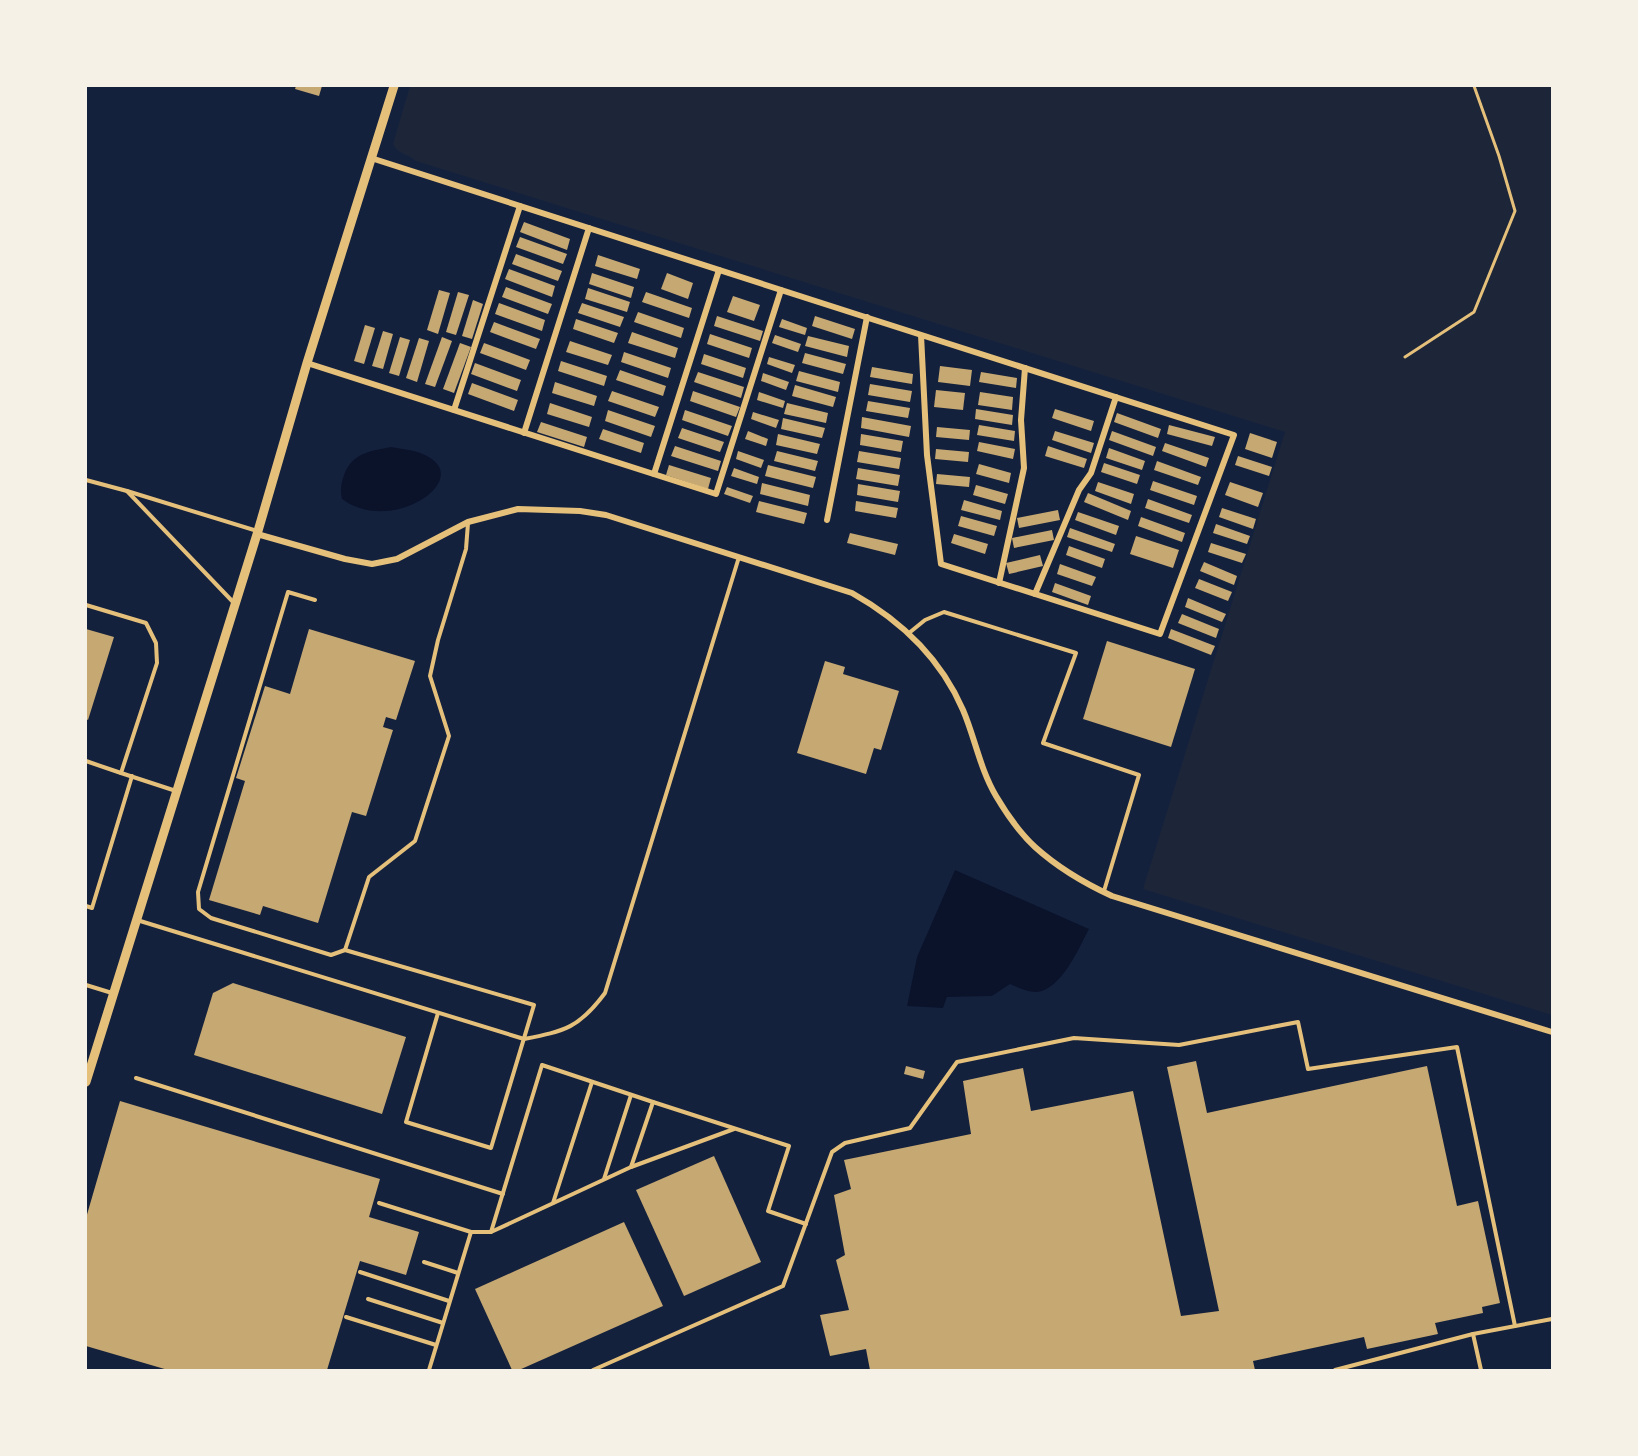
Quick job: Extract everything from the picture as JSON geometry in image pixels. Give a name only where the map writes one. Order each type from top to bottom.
[{"type":"street","points":[[86,1082],[394,86]]},
{"type":"street","points":[[371,158],[921,334],[1234,435],[1161,634],[941,564],[927,455],[921,334]]},
{"type":"street","points":[[454,410],[520,206]]},
{"type":"street","points":[[524,433],[589,228]]},
{"type":"street","points":[[654,474],[719,270]]},
{"type":"street","points":[[307,363],[716,494],[782,290]]},
{"type":"street","points":[[827,520],[867,317]]},
{"type":"street","points":[[999,583],[1024,468],[1021,420],[1025,368]]},
{"type":"street","points":[[1035,594],[1079,490],[1091,473],[1116,397]]},
{"type":"street","points":[[257,532],[345,560],[372,564],[397,559],[468,522],[518,509],[580,511],[606,515],[852,593],[876,607],[909,633],[934,660],[963,710],[983,769],[996,795],[1035,847],[1084,882],[1104,892],[1552,1032]]},
{"type":"lane","points":[[86,480],[127,490],[257,532]]},
{"type":"lane","points":[[127,490],[235,604]]},
{"type":"lane","points":[[345,950],[369,877],[415,841],[449,736],[430,676],[438,640],[466,549],[468,522]]},
{"type":"lane","points":[[136,920],[524,1039],[560,1032],[589,1014],[604,993],[740,556]]},
{"type":"lane","points":[[315,600],[288,592],[198,892],[199,909],[210,918],[331,955],[345,950],[534,1005],[491,1148],[406,1122],[438,1013]]},
{"type":"lane","points":[[86,605],[146,623],[156,643],[157,663],[122,773]]},
{"type":"lane","points":[[909,633],[925,620],[944,612],[1076,653],[1043,743],[1139,775],[1104,892]]},
{"type":"lane","points":[[86,761],[176,791]]},
{"type":"lane","points":[[86,906],[92,908],[132,777]]},
{"type":"lane","points":[[86,985],[113,993]]},
{"type":"lane","points":[[593,1371],[783,1286],[832,1152],[845,1143],[910,1128],[957,1062],[1074,1038],[1179,1045],[1298,1022],[1308,1069],[1457,1047],[1515,1326]]},
{"type":"lane","points":[[491,1232],[542,1065],[789,1146],[768,1211],[806,1224]]},
{"type":"lane","points":[[136,1078],[503,1194]]},
{"type":"lane","points":[[552,1204],[592,1082]]},
{"type":"lane","points":[[604,1180],[631,1095]]},
{"type":"lane","points":[[631,1167],[653,1102]]},
{"type":"lane","points":[[379,1203],[471,1232],[491,1232],[631,1167],[735,1129]]},
{"type":"lane","points":[[429,1371],[471,1232]]},
{"type":"lane","points":[[424,1262],[458,1273]]},
{"type":"lane","points":[[360,1272],[449,1301]]},
{"type":"lane","points":[[368,1299],[443,1323]]},
{"type":"lane","points":[[346,1317],[436,1346]]},
{"type":"lane","points":[[1335,1371],[1473,1334],[1552,1319]]},
{"type":"lane","points":[[1473,1334],[1481,1371]]},
{"type":"path","points":[[1405,357],[1474,312],[1515,211],[1499,156],[1474,86]]},
{"type":"shaded area","points":[[410,86],[1552,86],[1552,1015],[1143,889],[1285,432],[416,161],[398,150],[393,144]]},
{"type":"shaded area","points":[[391,447],[423,454],[439,466],[440,478],[434,490],[421,500],[403,508],[383,511],[362,509],[342,499],[342,481],[352,462],[363,454]]},
{"type":"shaded area","points":[[955,870],[1089,929],[1068,967],[1054,984],[1037,992],[1026,991],[1010,984],[992,996],[947,997],[943,1008],[907,1006],[917,957]]},
{"type":"building","points":[[296,86],[322,86],[319,96],[295,89]]},
{"type":"building","points":[[524,222],[570,239],[567,250],[520,232]]},
{"type":"building","points":[[520,237],[567,254],[563,264],[516,247]]},
{"type":"building","points":[[516,254],[562,271],[558,281],[512,264]]},
{"type":"building","points":[[598,255],[640,269],[637,279],[595,266]]},
{"type":"building","points":[[509,269],[555,286],[552,297],[505,279]]},
{"type":"building","points":[[592,273],[634,287],[631,298],[589,284]]},
{"type":"building","points":[[667,273],[693,283],[688,299],[661,289]]},
{"type":"building","points":[[506,287],[552,304],[548,314],[502,297]]},
{"type":"building","points":[[588,288],[630,302],[627,312],[585,299]]},
{"type":"building","points":[[439,290],[450,293],[438,334],[427,330]]},
{"type":"building","points":[[458,292],[469,295],[456,335],[446,332]]},
{"type":"building","points":[[646,292],[692,308],[689,318],[642,302]]},
{"type":"building","points":[[733,296],[760,305],[754,321],[727,312]]},
{"type":"building","points":[[473,300],[483,304],[472,339],[462,336]]},
{"type":"building","points":[[499,303],[545,320],[542,331],[495,314]]},
{"type":"building","points":[[582,303],[624,317],[620,327],[578,313]]},
{"type":"building","points":[[638,312],[684,328],[681,338],[634,322]]},
{"type":"building","points":[[717,316],[763,331],[760,341],[714,326]]},
{"type":"building","points":[[815,316],[855,329],[852,339],[812,326]]},
{"type":"building","points":[[576,319],[618,333],[614,343],[573,329]]},
{"type":"building","points":[[782,319],[807,328],[805,335],[779,327]]},
{"type":"building","points":[[494,322],[540,339],[536,349],[490,332]]},
{"type":"building","points":[[365,325],[375,328],[364,364],[354,361]]},
{"type":"building","points":[[383,331],[393,334],[383,369],[372,366]]},
{"type":"building","points":[[632,332],[678,348],[675,358],[628,343]]},
{"type":"building","points":[[710,334],[752,348],[749,358],[707,344]]},
{"type":"building","points":[[775,335],[801,344],[798,352],[772,343]]},
{"type":"building","points":[[808,336],[849,346],[847,357],[805,346]]},
{"type":"building","points":[[400,337],[410,340],[399,376],[389,373]]},
{"type":"building","points":[[442,337],[452,341],[435,387],[425,384]]},
{"type":"building","points":[[419,338],[429,341],[417,382],[406,378]]},
{"type":"building","points":[[570,341],[612,355],[608,365],[566,352]]},
{"type":"building","points":[[460,343],[471,347],[454,393],[443,389]]},
{"type":"building","points":[[484,343],[530,360],[526,370],[480,353]]},
{"type":"building","points":[[624,352],[671,368],[668,378],[621,362]]},
{"type":"building","points":[[805,353],[846,364],[843,374],[802,363]]},
{"type":"building","points":[[704,354],[746,368],[743,378],[701,364]]},
{"type":"building","points":[[769,357],[795,365],[792,373],[767,364]]},
{"type":"building","points":[[561,361],[607,376],[604,386],[558,371]]},
{"type":"building","points":[[475,363],[521,380],[517,391],[471,374]]},
{"type":"building","points":[[940,366],[972,370],[970,386],[938,382]]},
{"type":"building","points":[[872,367],[913,374],[912,384],[870,377]]},
{"type":"building","points":[[620,370],[666,386],[663,396],[616,380]]},
{"type":"building","points":[[799,371],[840,382],[838,392],[796,381]]},
{"type":"building","points":[[698,372],[744,387],[741,398],[694,382]]},
{"type":"building","points":[[981,372],[1017,378],[1016,388],[979,382]]},
{"type":"building","points":[[763,373],[789,382],[786,390],[761,381]]},
{"type":"building","points":[[555,382],[597,396],[594,406],[552,393]]},
{"type":"building","points":[[472,383],[518,400],[514,411],[468,394]]},
{"type":"building","points":[[870,384],[912,391],[910,402],[868,395]]},
{"type":"building","points":[[795,385],[836,397],[833,407],[792,396]]},
{"type":"building","points":[[936,390],[965,393],[963,410],[934,407]]},
{"type":"building","points":[[612,391],[659,407],[655,417],[608,401]]},
{"type":"building","points":[[693,391],[740,407],[736,417],[690,401]]},
{"type":"building","points":[[759,392],[785,401],[783,408],[757,400]]},
{"type":"building","points":[[980,392],[1013,397],[1012,410],[978,405]]},
{"type":"building","points":[[868,401],[910,408],[908,418],[866,411]]},
{"type":"building","points":[[550,403],[592,417],[589,427],[547,414]]},
{"type":"building","points":[[787,403],[828,413],[826,423],[784,414]]},
{"type":"building","points":[[976,409],[1013,415],[1012,425],[975,419]]},
{"type":"building","points":[[1055,409],[1094,421],[1091,431],[1052,418]]},
{"type":"building","points":[[608,410],[655,426],[651,437],[605,421]]},
{"type":"building","points":[[685,410],[732,426],[728,436],[682,420]]},
{"type":"building","points":[[753,412],[779,420],[776,428],[751,419]]},
{"type":"building","points":[[1117,413],[1161,429],[1158,438],[1114,422]]},
{"type":"building","points":[[862,417],[911,426],[909,437],[861,428]]},
{"type":"building","points":[[783,418],[825,428],[822,438],[781,429]]},
{"type":"building","points":[[541,422],[587,437],[584,447],[537,432]]},
{"type":"building","points":[[979,425],[1015,431],[1014,441],[977,435]]},
{"type":"building","points":[[1169,425],[1215,437],[1212,446],[1167,434]]},
{"type":"building","points":[[937,427],[970,430],[969,440],[936,437]]},
{"type":"building","points":[[682,428],[724,442],[720,452],[678,438]]},
{"type":"building","points":[[603,429],[644,443],[641,453],[599,439]]},
{"type":"building","points":[[748,431],[768,439],[766,446],[745,439]]},
{"type":"building","points":[[1055,431],[1094,443],[1091,453],[1052,440]]},
{"type":"building","points":[[1112,431],[1156,447],[1153,456],[1109,440]]},
{"type":"building","points":[[1250,433],[1277,442],[1272,458],[1245,449]]},
{"type":"building","points":[[778,434],[820,444],[817,454],[776,445]]},
{"type":"building","points":[[861,434],[903,441],[901,452],[860,445]]},
{"type":"building","points":[[979,442],[1015,449],[1013,459],[977,451]]},
{"type":"building","points":[[1165,443],[1209,458],[1206,467],[1162,451]]},
{"type":"building","points":[[675,446],[721,461],[718,471],[671,456]]},
{"type":"building","points":[[1048,446],[1087,459],[1084,468],[1045,456]]},
{"type":"building","points":[[1109,448],[1145,461],[1142,470],[1106,458]]},
{"type":"building","points":[[936,449],[969,452],[968,462],[935,459]]},
{"type":"building","points":[[738,451],[764,460],[761,468],[736,459]]},
{"type":"building","points":[[777,451],[818,461],[815,471],[774,461]]},
{"type":"building","points":[[859,451],[901,458],[899,469],[857,462]]},
{"type":"building","points":[[1238,456],[1272,467],[1269,476],[1235,465]]},
{"type":"building","points":[[1157,461],[1201,477],[1198,485],[1154,470]]},
{"type":"building","points":[[1104,463],[1140,475],[1137,484],[1101,472]]},
{"type":"building","points":[[979,464],[1011,473],[1009,483],[976,474]]},
{"type":"building","points":[[669,465],[711,478],[708,489],[666,475]]},
{"type":"building","points":[[768,465],[816,477],[813,488],[765,476]]},
{"type":"building","points":[[734,468],[759,477],[757,484],[731,476]]},
{"type":"building","points":[[858,468],[900,475],[898,486],[856,479]]},
{"type":"building","points":[[937,474],[970,477],[969,487],[936,484]]},
{"type":"building","points":[[1153,481],[1197,496],[1194,505],[1150,490]]},
{"type":"building","points":[[1098,482],[1134,494],[1131,504],[1095,491]]},
{"type":"building","points":[[1230,482],[1263,493],[1258,507],[1225,495]]},
{"type":"building","points":[[762,483],[810,495],[808,506],[760,494]]},
{"type":"building","points":[[858,484],[900,491],[898,502],[857,495]]},
{"type":"building","points":[[976,485],[1008,494],[1005,504],[973,495]]},
{"type":"building","points":[[727,487],[753,496],[750,503],[724,494]]},
{"type":"building","points":[[1088,493],[1131,511],[1128,520],[1084,502]]},
{"type":"building","points":[[1148,499],[1192,515],[1189,523],[1145,508]]},
{"type":"building","points":[[964,500],[1002,511],[1000,520],[961,510]]},
{"type":"building","points":[[759,501],[807,513],[804,524],[756,512]]},
{"type":"building","points":[[856,501],[898,508],[896,518],[855,511]]},
{"type":"building","points":[[1222,508],[1256,519],[1253,529],[1219,517]]},
{"type":"building","points":[[1058,510],[1060,520],[1019,528],[1017,518]]},
{"type":"building","points":[[1078,512],[1119,526],[1116,535],[1075,520]]},
{"type":"building","points":[[961,516],[997,526],[994,536],[958,526]]},
{"type":"building","points":[[1141,517],[1185,533],[1182,542],[1138,526]]},
{"type":"building","points":[[1216,524],[1250,536],[1247,544],[1213,533]]},
{"type":"building","points":[[1070,528],[1115,544],[1112,552],[1067,537]]},
{"type":"building","points":[[1052,530],[1054,540],[1014,548],[1012,538]]},
{"type":"building","points":[[850,533],[898,544],[895,555],[847,543]]},
{"type":"building","points":[[954,534],[988,544],[985,554],[951,543]]},
{"type":"building","points":[[1136,536],[1179,550],[1173,568],[1130,554]]},
{"type":"building","points":[[1211,543],[1246,554],[1242,563],[1208,552]]},
{"type":"building","points":[[1069,546],[1105,559],[1102,568],[1066,555]]},
{"type":"building","points":[[1040,555],[1043,566],[1009,574],[1006,563]]},
{"type":"building","points":[[1204,562],[1237,576],[1234,585],[1200,571]]},
{"type":"building","points":[[1060,564],[1096,577],[1092,586],[1057,574]]},
{"type":"building","points":[[1199,579],[1232,592],[1228,601],[1195,588]]},
{"type":"building","points":[[1055,583],[1091,596],[1088,605],[1052,592]]},
{"type":"building","points":[[1188,598],[1226,614],[1222,622],[1185,607]]},
{"type":"building","points":[[1182,614],[1219,629],[1216,638],[1178,623]]},
{"type":"building","points":[[86,629],[114,637],[88,720],[86,719]]},
{"type":"building","points":[[309,629],[415,661],[396,720],[386,717],[383,727],[393,730],[366,816],[352,812],[318,923],[263,906],[260,915],[209,900],[245,781],[236,778],[265,686],[290,694]]},
{"type":"building","points":[[1171,629],[1215,646],[1211,655],[1168,638]]},
{"type":"building","points":[[1107,641],[1195,669],[1171,747],[1083,719]]},
{"type":"building","points":[[825,661],[845,667],[843,674],[899,691],[881,750],[874,748],[866,774],[797,753]]},
{"type":"building","points":[[233,983],[406,1037],[382,1114],[194,1055],[213,993]]},
{"type":"building","points":[[1196,1061],[1207,1113],[1427,1066],[1457,1206],[1478,1201],[1500,1303],[1482,1307],[1483,1313],[1435,1323],[1438,1334],[1367,1349],[1364,1337],[1253,1361],[1255,1370],[870,1370],[866,1349],[830,1356],[820,1315],[849,1310],[836,1260],[845,1255],[834,1195],[851,1189],[844,1160],[971,1134],[963,1081],[1023,1068],[1031,1111],[1133,1091],[1181,1316],[1219,1311],[1167,1067]]},
{"type":"building","points":[[906,1066],[925,1071],[923,1079],[904,1074]]},
{"type":"building","points":[[120,1101],[380,1179],[369,1217],[419,1232],[406,1275],[360,1261],[327,1370],[168,1370],[86,1346],[86,1218]]},
{"type":"building","points":[[714,1156],[761,1262],[684,1296],[636,1190]]},
{"type":"building","points":[[624,1222],[663,1306],[519,1370],[512,1370],[475,1289]]}]
